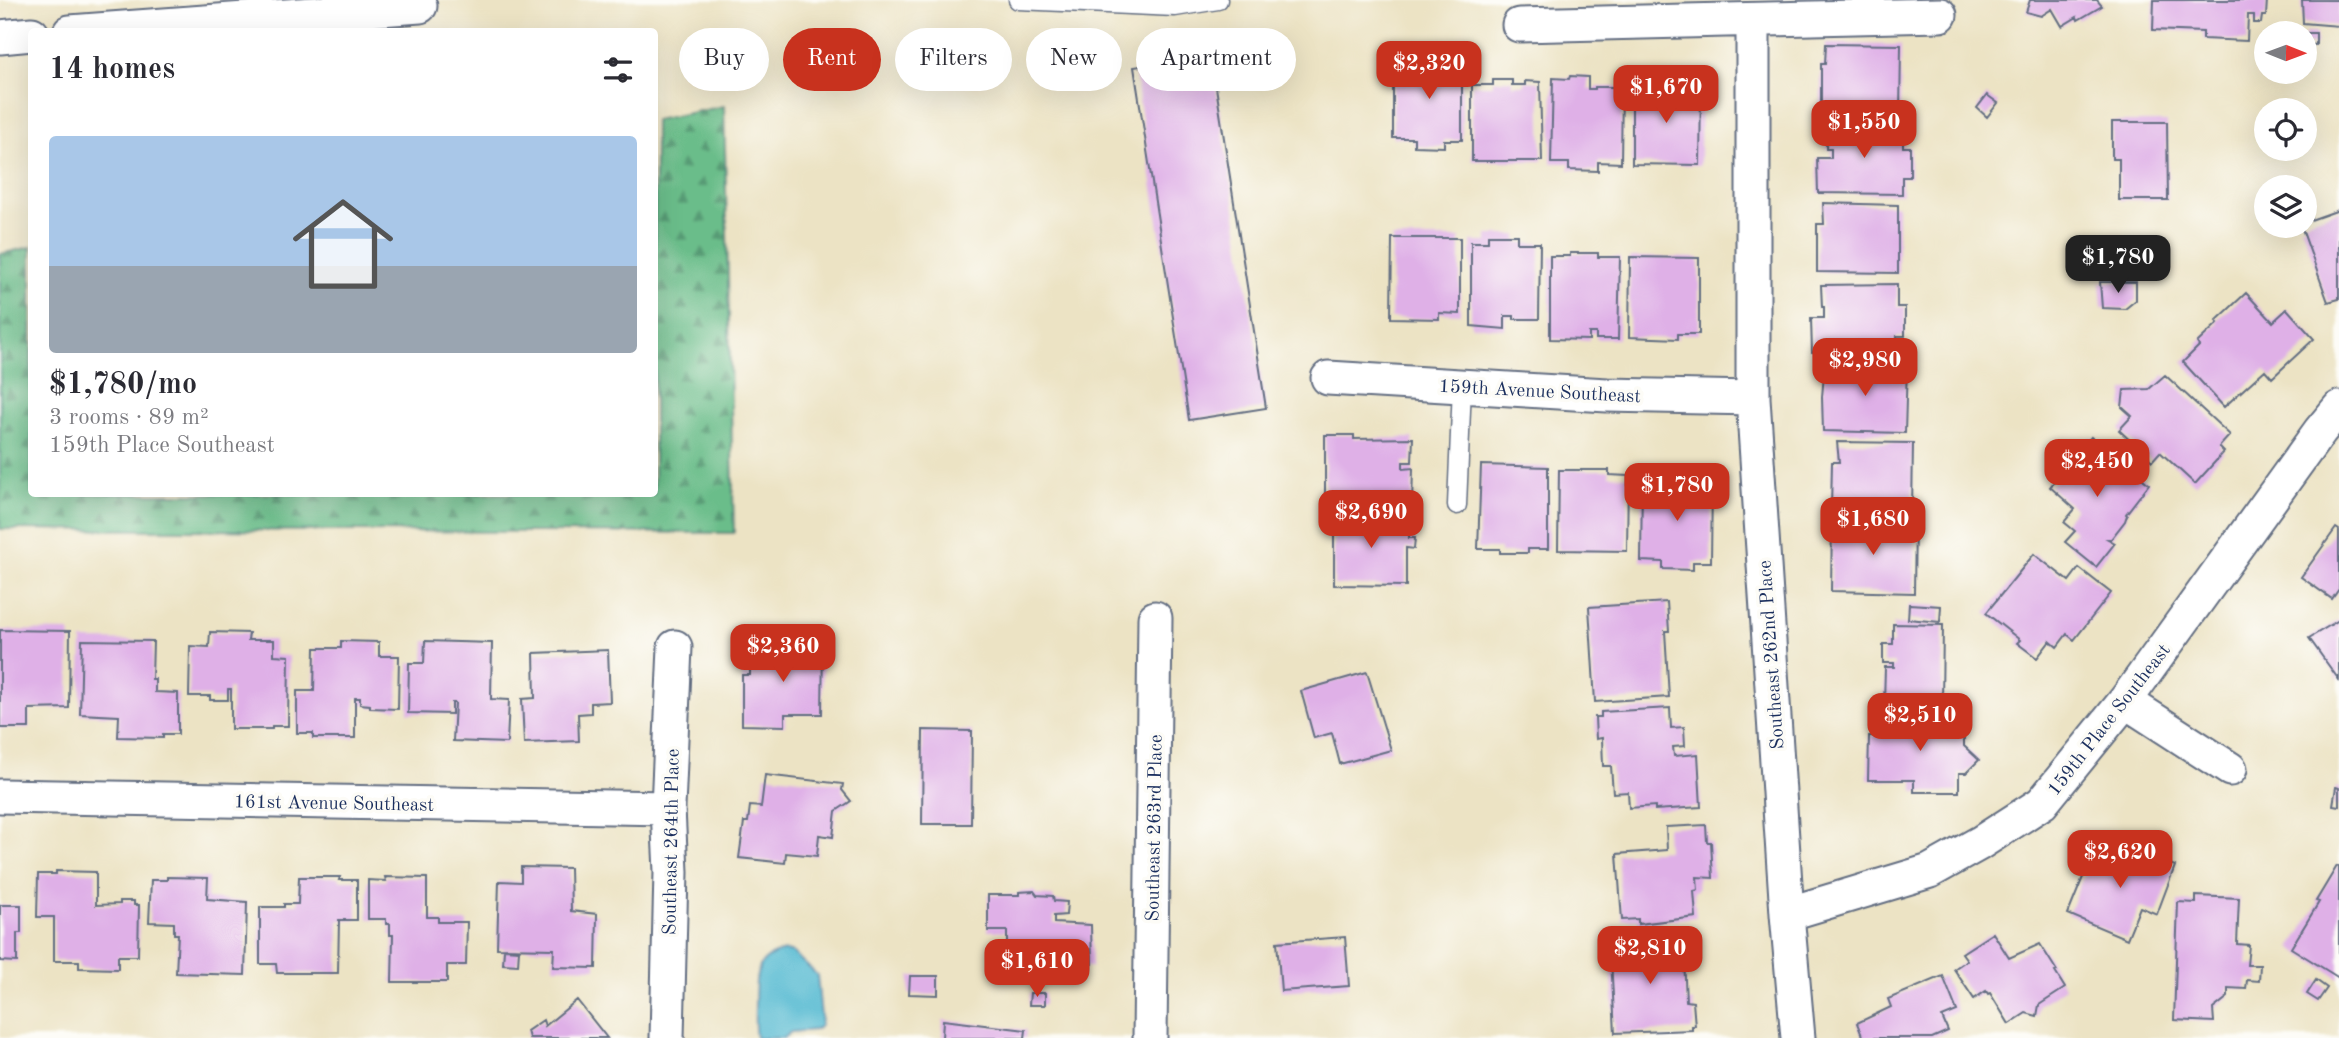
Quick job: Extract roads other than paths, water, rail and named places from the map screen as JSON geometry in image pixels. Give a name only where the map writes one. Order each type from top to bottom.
[{"type":"street","points":[[111,28],[339,6],[420,6]]},
{"type":"street","points":[[1519,25],[1940,15]]},
{"type":"street","name":"Southeast 262nd Place","points":[[1753,20],[1753,398],[1787,914],[1798,1038]]},
{"type":"street","points":[[0,37],[28,34]]},
{"type":"street","name":"159th Avenue Southeast","points":[[1328,378],[1607,395],[1753,398]]},
{"type":"street","name":"159th Place Southeast","points":[[1787,914],[1930,871],[2042,803],[2125,701],[2320,430],[2339,408]]},
{"type":"street","name":"Southeast 263rd Place","points":[[1150,1038],[1155,618]]},
{"type":"street","name":"Southeast 264th Place","points":[[667,1038],[671,873],[668,808],[675,647]]},
{"type":"street","points":[[2125,701],[2230,769]]},
{"type":"street","name":"161st Avenue Southeast","points":[[0,796],[668,808]]},
{"type":"lane","points":[[1018,0],[1175,7],[1218,0]]},
{"type":"lane","points":[[1457,505],[1462,386]]},
{"type":"water","points":[[786,951],[793,953],[817,975],[820,1026],[815,1030],[791,1032],[783,1038],[756,1038],[755,995],[759,970],[767,958]]}]
